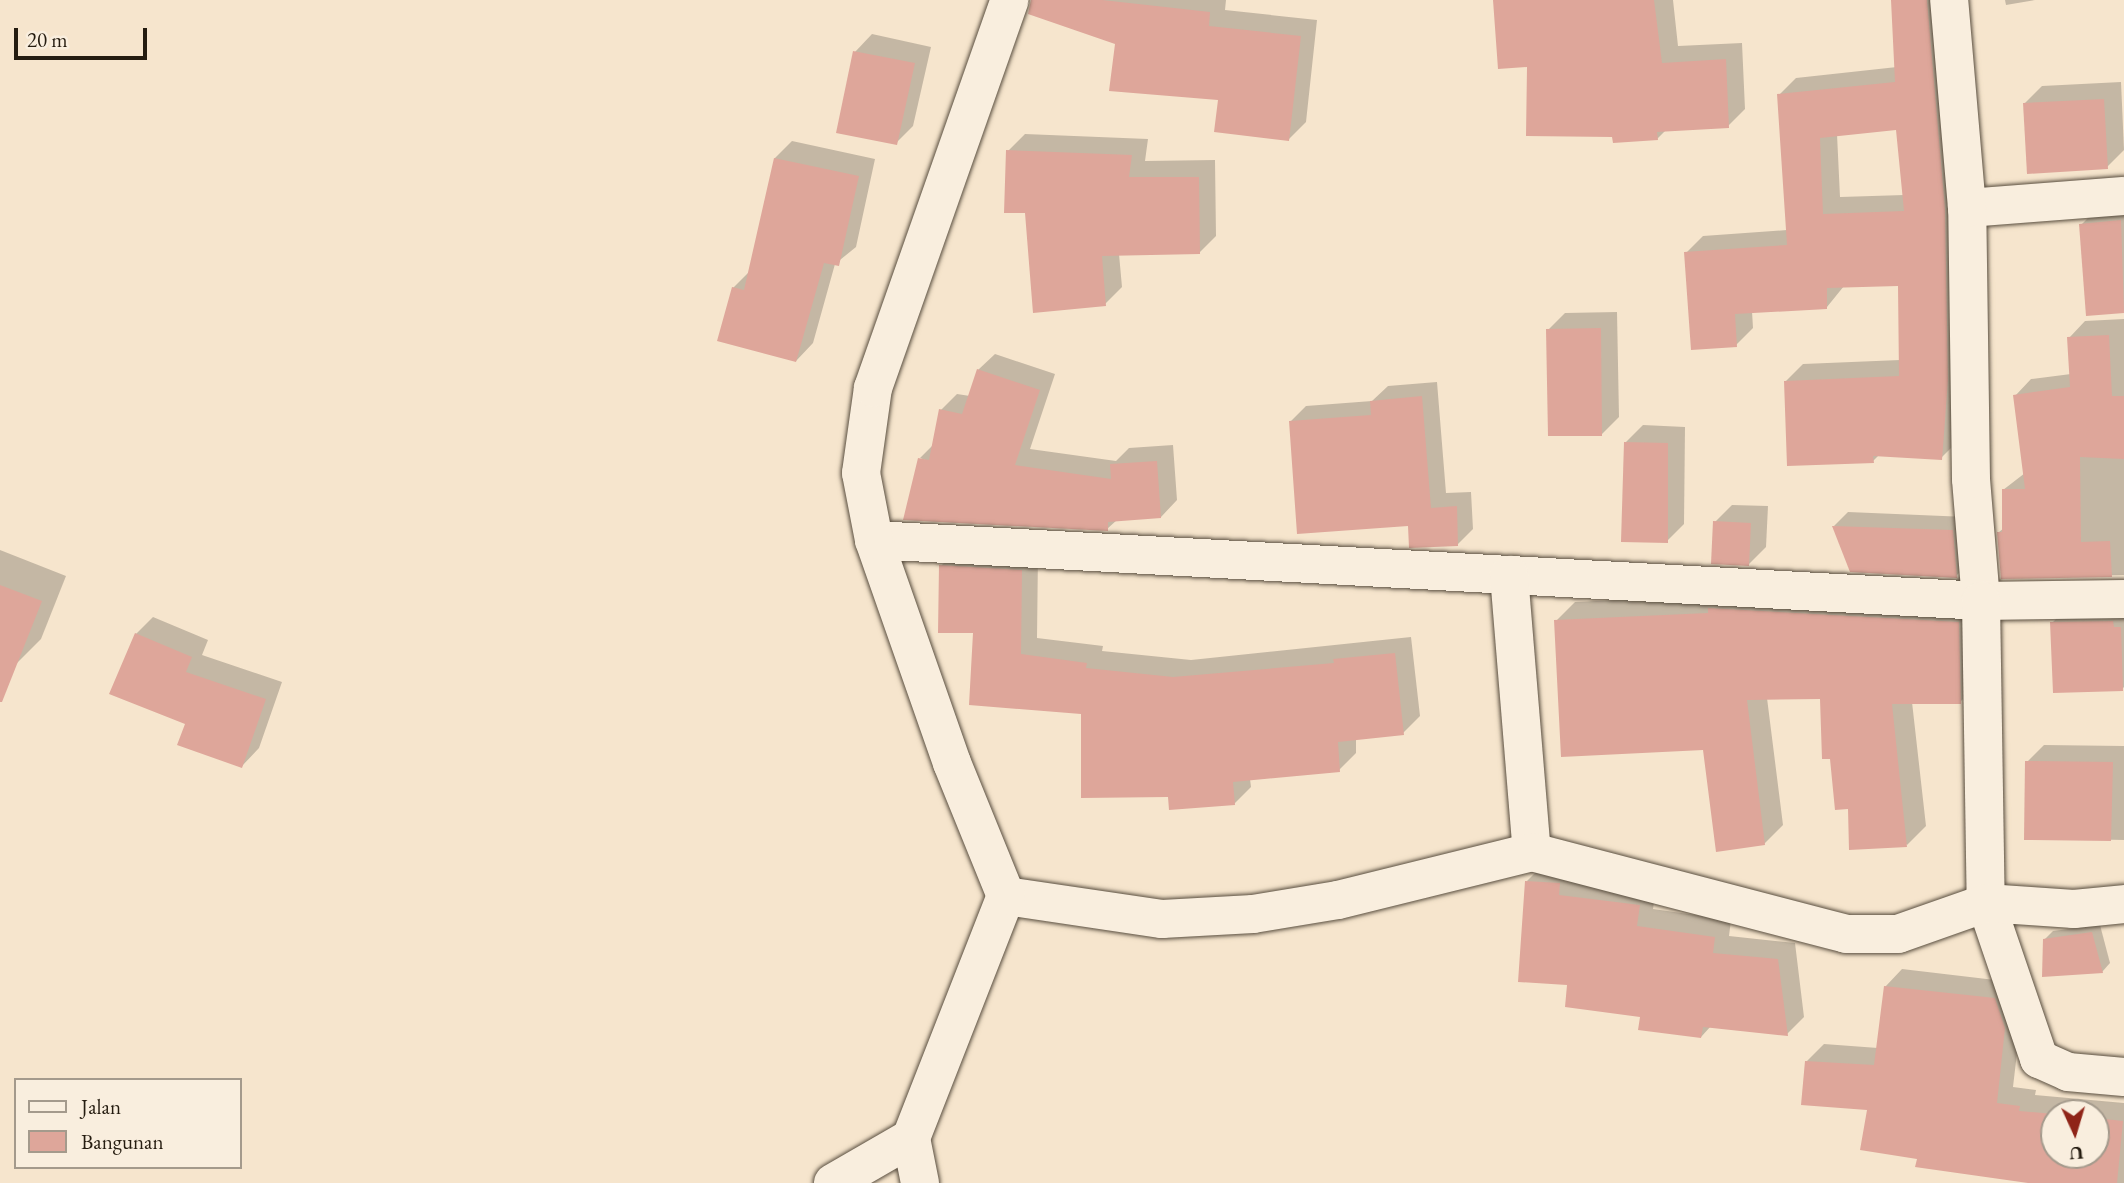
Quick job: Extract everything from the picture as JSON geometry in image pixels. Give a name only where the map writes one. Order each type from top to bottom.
[{"type":"street","points":[[920,1183],[911,1138],[1006,896],[952,763],[874,540],[861,473],[873,388],[1010,0]]},
{"type":"street","points":[[1949,0],[1966,208],[1971,479],[1982,601],[1986,903],[2039,1059],[2067,1072],[2124,1077]]},
{"type":"street","points":[[1966,208],[2124,196]]},
{"type":"street","points":[[874,540],[1982,601],[2124,599]]},
{"type":"street","points":[[1509,575],[1532,852]]},
{"type":"street","points":[[1006,896],[1162,919],[1253,914],[1338,900],[1532,852],[1846,934],[1898,934],[1986,903],[2074,909],[2124,904]]},
{"type":"street","points":[[833,1183],[911,1138]]},
{"type":"building","points":[[1031,0],[1102,0],[1210,12],[1209,26],[1301,36],[1289,141],[1214,132],[1218,100],[1109,91],[1115,44],[1028,14]]},
{"type":"building","points":[[1493,0],[1654,0],[1662,63],[1726,59],[1729,128],[1657,132],[1658,140],[1613,143],[1612,137],[1526,136],[1527,67],[1498,69]]},
{"type":"building","points":[[1891,0],[1927,0],[1945,209],[1948,380],[1942,460],[1873,456],[1874,463],[1787,466],[1784,381],[1899,376],[1898,286],[1827,288],[1827,309],[1735,314],[1737,347],[1691,350],[1684,252],[1787,245],[1777,94],[1895,82]],"holes":[[[1896,130],[1904,211],[1823,214],[1820,138]]]},
{"type":"building","points":[[853,51],[915,63],[897,145],[836,133]]},
{"type":"building","points":[[2104,99],[2108,169],[2027,174],[2023,103]]},
{"type":"building","points":[[1006,150],[1132,155],[1129,177],[1199,177],[1200,254],[1102,256],[1106,306],[1033,313],[1025,213],[1004,213]]},
{"type":"building","points":[[774,158],[859,176],[839,266],[824,263],[796,362],[717,341],[732,287],[744,290]]},
{"type":"building","points":[[2121,220],[2124,313],[2086,316],[2079,224]]},
{"type":"building","points":[[1601,328],[1602,436],[1548,436],[1546,329]]},
{"type":"building","points":[[2109,335],[2112,396],[2124,396],[2124,459],[2080,457],[2081,542],[2110,541],[2112,577],[2001,579],[1997,532],[2002,532],[2002,489],[2025,489],[2013,395],[2070,387],[2067,337]]},
{"type":"building","points":[[977,369],[1040,390],[1015,465],[1111,479],[1110,464],[1157,461],[1161,518],[1108,522],[1108,531],[903,520],[918,458],[929,460],[939,409],[962,414]]},
{"type":"building","points":[[1422,396],[1431,508],[1457,506],[1458,546],[1409,548],[1408,526],[1297,534],[1289,421],[1371,415],[1370,401]]},
{"type":"building","points":[[1624,442],[1668,443],[1668,543],[1621,542]]},
{"type":"building","points":[[1713,521],[1751,523],[1749,566],[1711,564]]},
{"type":"building","points":[[1832,526],[1953,530],[1957,578],[1850,572]]},
{"type":"building","points":[[939,565],[1022,570],[1021,654],[1087,663],[1086,668],[1173,677],[1334,663],[1333,659],[1395,653],[1404,735],[1338,742],[1340,772],[1233,782],[1235,805],[1169,810],[1168,797],[1081,798],[1081,714],[969,705],[973,633],[938,633]]},
{"type":"building","points":[[0,585],[42,601],[2,702],[0,702]]},
{"type":"building","points":[[1708,608],[1959,622],[1961,704],[1892,704],[1907,847],[1849,850],[1848,809],[1835,810],[1830,759],[1822,759],[1820,699],[1747,700],[1765,845],[1716,852],[1703,750],[1561,757],[1554,620],[1708,613]]},
{"type":"building","points":[[2113,621],[2114,627],[2121,627],[2123,691],[2053,693],[2050,622]]},
{"type":"building","points":[[135,633],[192,657],[186,672],[266,699],[242,768],[177,745],[185,724],[109,694]]},
{"type":"building","points":[[2025,761],[2113,762],[2111,841],[2024,840]]},
{"type":"building","points":[[1525,881],[1560,883],[1559,895],[1640,905],[1637,926],[1715,937],[1713,953],[1778,959],[1788,1036],[1703,1027],[1701,1038],[1638,1030],[1640,1017],[1565,1007],[1567,985],[1518,982]]},
{"type":"building","points":[[2092,932],[2103,973],[2042,977],[2043,939]]},
{"type":"building","points":[[1884,986],[1995,998],[2005,1028],[1997,1103],[2020,1106],[2019,1111],[2040,1113],[2040,1169],[2110,1169],[2110,1120],[2123,1121],[2117,1183],[2028,1183],[1915,1167],[1917,1159],[1860,1150],[1867,1110],[1801,1105],[1805,1061],[1874,1065]]}]
